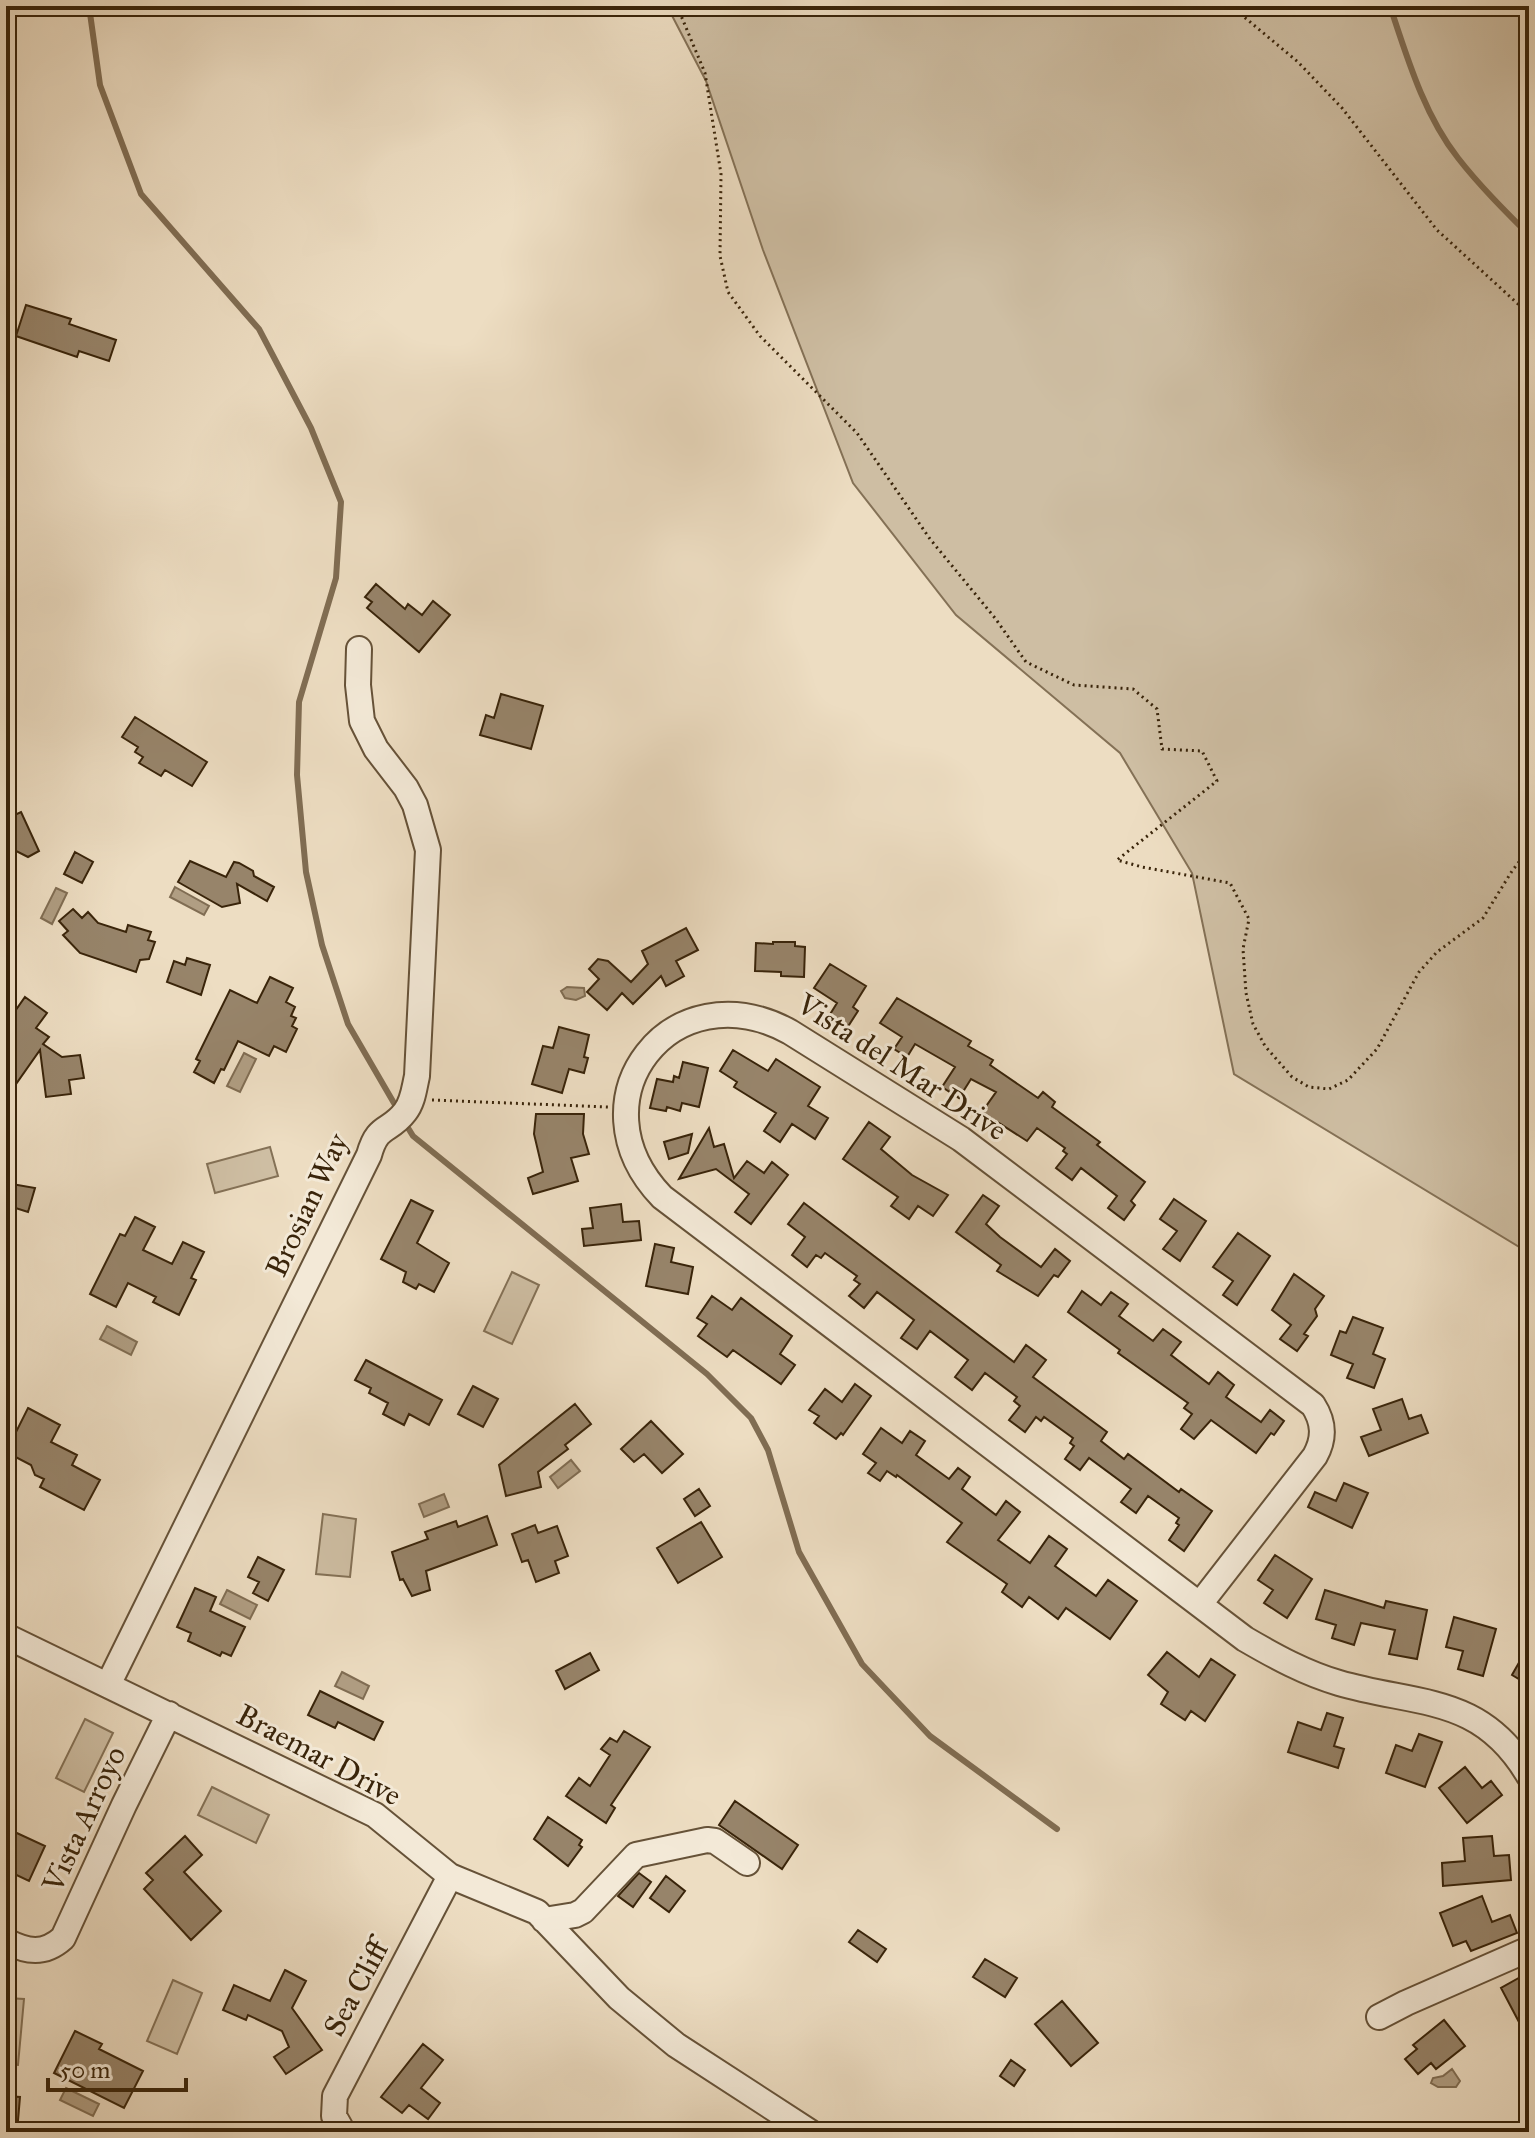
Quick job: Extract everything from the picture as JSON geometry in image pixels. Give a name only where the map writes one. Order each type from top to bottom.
[{"type":"street","points":[[359,649],[358,685],[362,721],[376,749],[415,805],[428,850],[417,1076],[412,1100]]},
{"type":"street","name":"Vista del Mar Drive","points":[[1200,1604],[1320,1447],[1322,1425],[1319,1414],[1305,1397],[961,1139],[770,1021],[738,1013],[695,1019],[675,1028],[650,1050],[629,1088],[625,1108],[626,1132],[635,1163],[647,1182],[662,1197],[1245,1639],[1311,1674],[1342,1684],[1431,1701],[1472,1717],[1498,1736],[1529,1776]]},
{"type":"street","name":"Brosian Way","points":[[108,1685],[369,1155],[374,1138],[380,1130],[401,1116],[412,1100]]},
{"type":"street","name":"Braemar Drive","points":[[6,1636],[375,1815],[450,1876],[537,1912],[619,1998],[676,2045],[810,2132]]},
{"type":"street","name":"Vista Arroyo","points":[[6,1941],[27,1951],[37,1951],[55,1945],[63,1938],[169,1714]]},
{"type":"street","points":[[544,1920],[583,1911],[636,1855],[707,1840],[715,1841],[747,1863]]},
{"type":"street","name":"Sea Cliff","points":[[343,2132],[334,2116],[335,2096],[450,1876]]},
{"type":"street","points":[[1379,2017],[1529,1949]]},
{"type":"path","points":[[677,6],[705,73],[721,174],[720,256],[728,292],[760,336],[857,433],[930,539],[995,618],[1026,662],[1074,685],[1133,689],[1157,709],[1162,749],[1202,751],[1217,781],[1117,860],[1230,883],[1249,919],[1243,949],[1246,993],[1253,1024],[1265,1046],[1292,1077],[1309,1087],[1329,1089],[1348,1080],[1377,1049],[1419,972],[1437,952],[1483,918],[1529,849]]},
{"type":"path","points":[[1231,6],[1298,62],[1342,108],[1437,230],[1529,314]]},
{"type":"path","points":[[412,1100],[625,1108]]},
{"type":"shaded area","points":[[667,6],[1529,6],[1529,1253],[1234,1074],[1192,873],[1120,753],[956,615],[853,483],[763,250],[706,81]]},
{"type":"shaded area","points":[[175,887],[209,906],[204,915],[170,897]]},
{"type":"shaded area","points":[[56,888],[67,893],[52,924],[41,918]]},
{"type":"shaded area","points":[[567,987],[584,988],[585,996],[576,1000],[565,998],[561,991]]},
{"type":"shaded area","points":[[244,1053],[256,1059],[240,1092],[227,1086]]},
{"type":"shaded area","points":[[270,1147],[278,1176],[215,1193],[207,1164]]},
{"type":"shaded area","points":[[512,1272],[539,1285],[512,1344],[484,1331]]},
{"type":"shaded area","points":[[107,1326],[137,1342],[131,1355],[100,1339]]},
{"type":"shaded area","points":[[571,1460],[580,1471],[558,1488],[550,1477]]},
{"type":"shaded area","points":[[444,1494],[449,1507],[424,1517],[419,1504]]},
{"type":"shaded area","points":[[323,1514],[356,1519],[350,1577],[316,1574]]},
{"type":"shaded area","points":[[227,1590],[257,1605],[250,1619],[220,1604]]},
{"type":"shaded area","points":[[342,1672],[369,1686],[363,1699],[335,1686]]},
{"type":"shaded area","points":[[85,1719],[113,1733],[84,1792],[56,1778]]},
{"type":"shaded area","points":[[212,1787],[269,1815],[256,1843],[198,1815]]},
{"type":"shaded area","points":[[173,1980],[202,1993],[177,2054],[147,2041]]},
{"type":"shaded area","points":[[6,1998],[24,1999],[18,2065],[6,2064]]},
{"type":"shaded area","points":[[1452,2069],[1460,2081],[1456,2087],[1438,2087],[1431,2083],[1433,2078],[1443,2076]]},
{"type":"shaded area","points":[[66,2088],[99,2104],[93,2116],[60,2100]]},
{"type":"building","points":[[26,305],[71,319],[69,324],[116,340],[109,361],[79,351],[77,357],[16,336]]},
{"type":"building","points":[[376,584],[405,609],[408,604],[422,615],[433,601],[450,615],[419,652],[367,608],[372,602],[365,597]]},
{"type":"building","points":[[501,694],[543,706],[531,749],[480,735],[486,715],[494,718]]},
{"type":"building","points":[[135,717],[207,762],[192,786],[165,770],[161,776],[139,763],[143,757],[135,752],[138,747],[122,737]]},
{"type":"building","points":[[21,812],[39,851],[28,857],[6,846],[6,819]]},
{"type":"building","points":[[75,852],[93,862],[82,883],[64,874]]},
{"type":"building","points":[[190,861],[226,877],[234,862],[239,863],[274,887],[267,901],[237,884],[240,903],[222,907],[178,882]]},
{"type":"building","points":[[73,909],[82,918],[88,912],[98,923],[126,932],[128,925],[151,932],[148,940],[155,942],[149,959],[140,960],[136,972],[80,953],[63,935],[68,931],[59,921]]},
{"type":"building","points":[[686,928],[698,950],[676,961],[684,976],[666,986],[661,976],[633,1004],[622,993],[607,1010],[587,992],[599,979],[589,969],[598,959],[608,961],[631,982],[648,964],[642,951]]},
{"type":"building","points":[[795,942],[795,946],[805,947],[804,977],[755,971],[756,943]]},
{"type":"building","points":[[187,958],[210,965],[201,995],[167,982],[174,961],[185,965]]},
{"type":"building","points":[[830,964],[866,986],[853,1007],[858,1011],[847,1028],[829,1016],[837,1003],[814,988]]},
{"type":"building","points":[[270,977],[293,988],[286,1002],[295,1007],[291,1016],[296,1018],[292,1026],[297,1029],[286,1052],[274,1046],[269,1056],[238,1041],[214,1083],[194,1072],[200,1061],[196,1059],[230,990],[257,1003]]},
{"type":"building","points":[[25,997],[47,1013],[36,1028],[49,1037],[43,1044],[62,1057],[80,1055],[84,1078],[69,1080],[71,1094],[46,1097],[40,1050],[16,1084],[6,1077],[6,1024]]},
{"type":"building","points":[[897,998],[971,1041],[968,1046],[993,1060],[990,1065],[1038,1098],[1043,1092],[1055,1102],[1052,1107],[1100,1142],[1097,1145],[1145,1182],[1131,1201],[1135,1205],[1124,1220],[1108,1208],[1117,1196],[1081,1168],[1072,1180],[1056,1168],[1067,1154],[1063,1151],[1065,1148],[1037,1128],[1027,1141],[982,1112],[996,1092],[971,1079],[959,1098],[942,1087],[955,1067],[915,1044],[907,1057],[894,1049],[902,1037],[880,1023]]},
{"type":"building","points":[[559,1027],[589,1035],[584,1073],[569,1069],[562,1093],[532,1084],[543,1046],[553,1048]]},
{"type":"building","points":[[733,1050],[768,1071],[776,1059],[820,1087],[808,1106],[828,1118],[815,1139],[792,1124],[780,1142],[764,1131],[776,1113],[734,1087],[737,1082],[720,1071]]},
{"type":"building","points":[[683,1062],[708,1068],[699,1107],[682,1103],[680,1111],[667,1107],[666,1111],[650,1108],[657,1079],[673,1082],[674,1076],[679,1078]]},
{"type":"building","points":[[536,1114],[584,1114],[583,1134],[589,1154],[571,1158],[578,1181],[533,1194],[528,1178],[543,1172],[534,1134]]},
{"type":"building","points":[[869,1122],[890,1137],[881,1149],[912,1175],[948,1195],[933,1216],[918,1206],[909,1219],[891,1206],[898,1197],[843,1159]]},
{"type":"building","points":[[709,1128],[714,1147],[724,1144],[734,1178],[747,1161],[764,1173],[772,1162],[788,1175],[751,1224],[735,1212],[749,1194],[716,1169],[679,1179]]},
{"type":"building","points":[[692,1134],[688,1153],[669,1159],[664,1142]]},
{"type":"building","points":[[6,1183],[35,1188],[28,1212],[6,1205]]},
{"type":"building","points":[[983,1195],[999,1206],[986,1224],[1000,1237],[1041,1267],[1055,1249],[1070,1261],[1038,1296],[997,1271],[1001,1265],[956,1232]]},
{"type":"building","points":[[1174,1199],[1206,1221],[1180,1261],[1163,1249],[1177,1231],[1160,1219]]},
{"type":"building","points":[[411,1200],[433,1211],[417,1243],[449,1263],[434,1292],[419,1284],[416,1289],[403,1282],[406,1272],[381,1259]]},
{"type":"building","points":[[804,1203],[1014,1362],[1026,1345],[1046,1360],[1033,1377],[1107,1432],[1101,1441],[1124,1459],[1128,1454],[1179,1492],[1181,1489],[1212,1511],[1184,1551],[1169,1540],[1179,1525],[1176,1523],[1179,1518],[1148,1496],[1136,1513],[1121,1502],[1131,1489],[1089,1458],[1080,1470],[1065,1459],[1074,1446],[1070,1443],[1073,1438],[1044,1417],[1041,1421],[1036,1417],[1025,1432],[1009,1420],[1020,1406],[1014,1401],[1017,1397],[985,1373],[972,1390],[955,1377],[968,1360],[930,1331],[917,1349],[901,1338],[914,1320],[877,1292],[864,1308],[849,1296],[860,1284],[854,1280],[857,1276],[825,1253],[821,1258],[816,1255],[807,1267],[792,1255],[805,1237],[788,1224]]},
{"type":"building","points":[[621,1204],[623,1222],[639,1221],[641,1240],[584,1246],[582,1229],[593,1228],[590,1208]]},
{"type":"building","points":[[135,1217],[155,1227],[143,1250],[172,1264],[183,1242],[204,1252],[191,1278],[196,1280],[179,1315],[153,1302],[156,1297],[128,1283],[116,1307],[90,1294],[120,1234],[125,1236]]},
{"type":"building","points":[[1238,1233],[1270,1256],[1237,1305],[1223,1295],[1233,1281],[1213,1267]]},
{"type":"building","points":[[655,1244],[674,1248],[671,1262],[693,1267],[688,1294],[646,1286]]},
{"type":"building","points":[[1294,1274],[1324,1296],[1315,1309],[1317,1316],[1304,1334],[1308,1336],[1297,1351],[1280,1339],[1291,1325],[1272,1310]]},
{"type":"building","points":[[1082,1291],[1101,1305],[1111,1292],[1128,1304],[1119,1316],[1153,1341],[1163,1329],[1181,1342],[1171,1355],[1209,1384],[1218,1372],[1234,1385],[1226,1397],[1261,1422],[1270,1410],[1284,1421],[1256,1453],[1211,1420],[1194,1439],[1181,1429],[1192,1414],[1184,1408],[1188,1403],[1118,1353],[1120,1350],[1068,1312]]},
{"type":"building","points":[[712,1296],[732,1310],[741,1298],[792,1336],[780,1354],[795,1365],[781,1384],[733,1350],[727,1357],[698,1336],[707,1324],[697,1318]]},
{"type":"building","points":[[1353,1317],[1383,1328],[1373,1354],[1385,1359],[1374,1388],[1347,1378],[1353,1364],[1331,1355],[1340,1331],[1346,1333]]},
{"type":"building","points":[[366,1360],[442,1400],[429,1425],[409,1414],[404,1425],[383,1414],[388,1403],[369,1393],[371,1388],[355,1380]]},
{"type":"building","points":[[855,1384],[871,1396],[843,1435],[841,1433],[836,1439],[814,1423],[819,1416],[809,1410],[825,1389],[842,1402]]},
{"type":"building","points":[[473,1386],[498,1399],[483,1427],[458,1414]]},
{"type":"building","points":[[1402,1399],[1409,1419],[1421,1415],[1428,1433],[1369,1456],[1361,1437],[1381,1430],[1373,1409]]},
{"type":"building","points":[[575,1404],[591,1424],[565,1445],[568,1449],[538,1472],[541,1487],[506,1496],[499,1465]]},
{"type":"building","points":[[28,1408],[60,1425],[51,1442],[77,1455],[72,1465],[100,1480],[84,1510],[40,1487],[44,1479],[35,1475],[31,1465],[6,1452]]},
{"type":"building","points":[[651,1421],[683,1454],[662,1473],[644,1454],[634,1462],[621,1449]]},
{"type":"building","points":[[881,1428],[902,1443],[910,1431],[925,1441],[916,1455],[949,1479],[958,1468],[970,1477],[962,1489],[996,1515],[1006,1501],[1020,1512],[998,1540],[1030,1563],[1049,1536],[1067,1549],[1055,1566],[1096,1596],[1108,1580],[1137,1601],[1110,1639],[1066,1608],[1058,1619],[1029,1597],[1022,1607],[1002,1592],[1007,1584],[947,1542],[962,1523],[897,1475],[887,1471],[880,1481],[868,1473],[876,1463],[863,1454]]},
{"type":"building","points":[[1344,1483],[1368,1493],[1352,1528],[1308,1507],[1315,1492],[1336,1501]]},
{"type":"building","points":[[699,1489],[710,1506],[695,1516],[684,1499]]},
{"type":"building","points":[[487,1516],[497,1545],[426,1571],[430,1590],[412,1596],[403,1579],[400,1580],[392,1552],[428,1539],[425,1532],[456,1521],[458,1527]]},
{"type":"building","points":[[701,1522],[722,1557],[678,1583],[657,1548]]},
{"type":"building","points":[[535,1525],[538,1533],[557,1526],[568,1556],[555,1561],[559,1573],[536,1582],[528,1560],[522,1562],[512,1534]]},
{"type":"building","points":[[1275,1555],[1312,1579],[1287,1618],[1264,1603],[1273,1590],[1258,1580]]},
{"type":"building","points":[[258,1557],[284,1570],[268,1601],[253,1593],[259,1582],[248,1577]]},
{"type":"building","points":[[195,1588],[216,1597],[210,1611],[245,1627],[231,1656],[222,1652],[220,1656],[188,1641],[191,1633],[177,1627]]},
{"type":"building","points":[[1325,1590],[1384,1608],[1386,1601],[1427,1610],[1417,1659],[1389,1654],[1395,1630],[1361,1623],[1354,1645],[1332,1638],[1336,1625],[1316,1619]]},
{"type":"building","points":[[1454,1617],[1496,1629],[1483,1676],[1458,1669],[1463,1651],[1446,1647]]},
{"type":"building","points":[[1529,1645],[1529,1685],[1512,1675]]},
{"type":"building","points":[[1167,1652],[1199,1677],[1211,1659],[1235,1675],[1205,1721],[1191,1711],[1185,1720],[1161,1704],[1168,1692],[1148,1675]]},
{"type":"building","points":[[590,1653],[599,1670],[565,1689],[556,1671]]},
{"type":"building","points":[[320,1691],[383,1722],[374,1740],[338,1722],[335,1728],[308,1715]]},
{"type":"building","points":[[1327,1713],[1343,1718],[1334,1746],[1344,1749],[1338,1768],[1288,1752],[1298,1722],[1321,1730]]},
{"type":"building","points":[[624,1731],[650,1747],[611,1805],[615,1808],[606,1823],[566,1796],[579,1778],[590,1786],[610,1755],[601,1749],[610,1738],[617,1742]]},
{"type":"building","points":[[1419,1734],[1442,1742],[1425,1787],[1386,1773],[1396,1745],[1412,1751]]},
{"type":"building","points":[[1465,1767],[1482,1788],[1491,1781],[1502,1795],[1467,1823],[1439,1788]]},
{"type":"building","points":[[735,1801],[798,1845],[782,1869],[719,1825]]},
{"type":"building","points":[[548,1817],[582,1840],[579,1845],[582,1847],[568,1866],[534,1839]]},
{"type":"building","points":[[6,1828],[45,1846],[29,1881],[6,1870]]},
{"type":"building","points":[[185,1836],[202,1855],[184,1872],[221,1911],[191,1940],[144,1889],[153,1880],[146,1873]]},
{"type":"building","points":[[1492,1836],[1494,1856],[1509,1855],[1511,1880],[1443,1886],[1442,1863],[1465,1861],[1463,1838]]},
{"type":"building","points":[[639,1873],[651,1882],[633,1907],[618,1896]]},
{"type":"building","points":[[666,1876],[685,1891],[669,1912],[650,1898]]},
{"type":"building","points":[[1482,1896],[1492,1922],[1510,1915],[1517,1933],[1471,1951],[1466,1941],[1453,1946],[1440,1913]]},
{"type":"building","points":[[858,1930],[886,1949],[877,1962],[849,1942]]},
{"type":"building","points":[[985,1959],[1017,1978],[1005,1997],[973,1977]]},
{"type":"building","points":[[285,1970],[306,1981],[292,2008],[322,2050],[286,2074],[274,2057],[289,2047],[282,2031],[248,2015],[246,2020],[223,2010],[234,1985],[270,2001]]},
{"type":"building","points":[[1524,1975],[1529,1983],[1529,2016],[1519,2022],[1501,1988]]},
{"type":"building","points":[[1062,2001],[1098,2043],[1071,2066],[1035,2024]]},
{"type":"building","points":[[1444,2020],[1465,2046],[1436,2069],[1431,2063],[1418,2074],[1405,2059],[1417,2049],[1413,2045]]},
{"type":"building","points":[[75,2031],[102,2044],[99,2049],[143,2071],[124,2108],[54,2073]]},
{"type":"building","points":[[423,2044],[443,2060],[421,2088],[440,2103],[428,2119],[409,2105],[402,2113],[381,2097]]},
{"type":"building","points":[[1011,2060],[1025,2070],[1014,2086],[1000,2076]]},
{"type":"building","points":[[6,2096],[20,2097],[17,2132],[6,2132]]},
{"type":"waterway","points":[[89,6],[100,85],[141,194],[259,329],[311,428],[341,502],[336,578],[299,702],[297,775],[306,872],[322,945],[348,1024],[398,1110]]},
{"type":"waterway","points":[[1390,6],[1435,123],[1474,178],[1529,235]]},
{"type":"waterway","points":[[405,1123],[413,1136],[707,1374],[751,1418],[768,1450],[799,1552],[862,1664],[930,1736],[1057,1829]]}]
